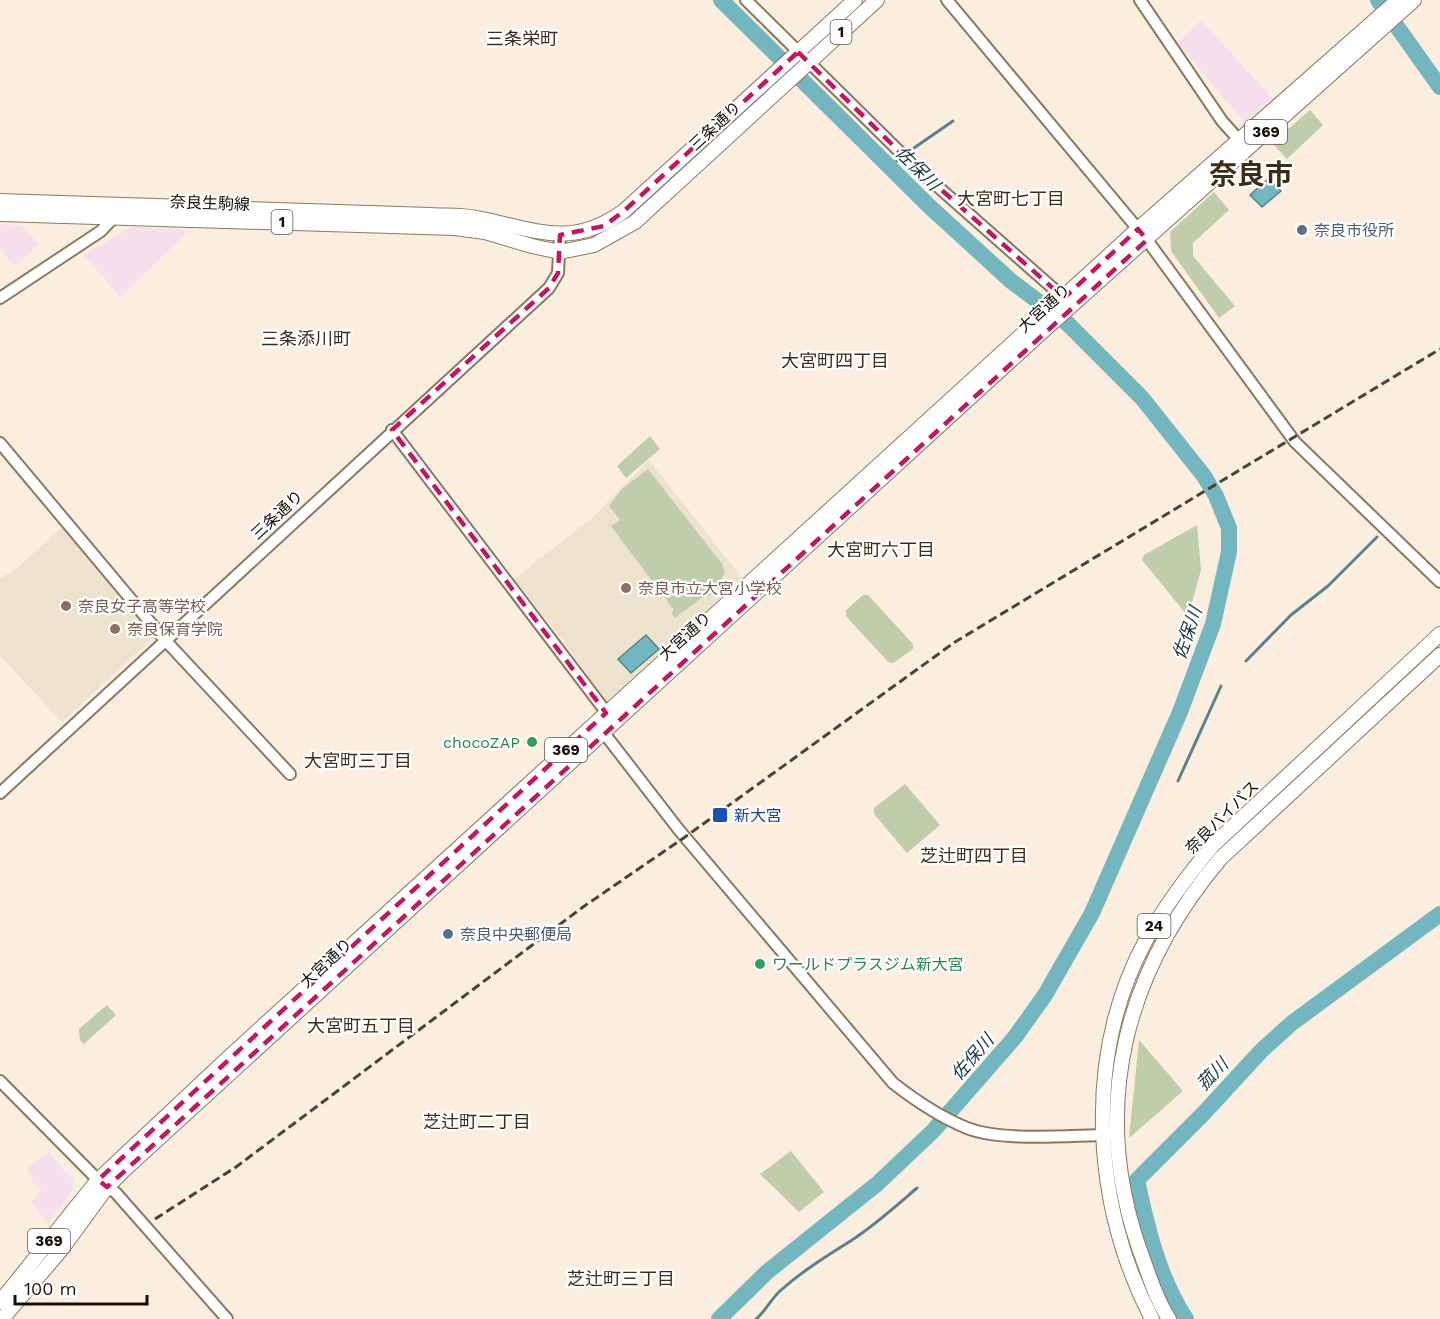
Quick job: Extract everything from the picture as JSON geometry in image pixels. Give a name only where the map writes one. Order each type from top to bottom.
[{"type":"main road","name":"三条通り","points":[[560,252],[594,245],[635,222],[782,86],[802,57],[855,0]]},
{"type":"main road","name":"三条通り","points":[[560,235],[604,226],[624,211],[772,75],[802,57],[877,0]]},
{"type":"main road","name":"大宮通り","points":[[2,1319],[61,1250],[102,1183],[604,733],[1065,301],[1383,21],[1397,5],[1414,0]]},
{"type":"main road","name":"大宮通り","points":[[1143,234],[1239,140],[1383,21]]},
{"type":"main road","name":"奈良生駒線","points":[[0,201],[475,217],[560,235]]},
{"type":"main road","name":"奈良生駒線","points":[[0,214],[455,228],[485,232],[560,252]]},
{"type":"main road","name":"大宮通り","points":[[0,1302],[102,1183],[606,713],[1040,324]]},
{"type":"main road","name":"奈良バイパス","points":[[1169,1319],[1155,1293],[1126,1209],[1110,1135],[1107,1063],[1117,1011],[1135,964],[1160,915],[1213,845],[1440,634]]},
{"type":"main road","name":"奈良バイパス","points":[[1152,1319],[1124,1257],[1113,1221],[1105,1179],[1121,1061],[1138,995],[1168,929],[1192,892],[1221,858],[1440,655]]},
{"type":"street","points":[[746,0],[911,164],[1065,301]]},
{"type":"street","points":[[947,0],[1143,234],[1295,442],[1440,582]]},
{"type":"street","points":[[1140,0],[1222,121],[1239,140]]},
{"type":"street","points":[[0,298],[101,231],[123,205]]},
{"type":"street","points":[[78,216],[89,222],[91,230],[88,239]]},
{"type":"street","name":"三条通り","points":[[0,793],[549,288],[558,273],[560,235]]},
{"type":"street","points":[[392,430],[498,567],[606,713],[604,733],[679,830],[893,1083],[931,1110],[968,1129],[1004,1135],[1110,1135]]},
{"type":"street","points":[[0,443],[165,640],[290,774]]},
{"type":"street","points":[[0,1081],[102,1183],[116,1193],[227,1319]]},
{"type":"highlighted area","points":[[798,52],[911,163],[1064,298],[1138,229],[1147,240],[107,1187],[98,1180],[606,713],[392,430],[549,288],[558,273],[560,235],[604,226],[624,211]]},
{"type":"shaded area","points":[[1201,20],[1272,98],[1244,122],[1178,43]]},
{"type":"shaded area","points":[[0,224],[21,225],[39,244],[15,266],[0,249]]},
{"type":"shaded area","points":[[130,227],[182,229],[186,234],[120,297],[84,255]]},
{"type":"shaded area","name":"奈良市立大宮小学校","points":[[649,460],[742,578],[606,703],[565,643],[514,579],[592,518]]},
{"type":"shaded area","name":"奈良女子高等学校","points":[[63,527],[155,636],[62,722],[0,656],[0,579],[19,566]]},
{"type":"shaded area","points":[[49,1152],[73,1180],[73,1190],[48,1223],[31,1202],[41,1191],[30,1179],[33,1176],[27,1169]]},
{"type":"green space","points":[[1310,110],[1323,125],[1287,159],[1272,143]]},
{"type":"green space","points":[[1214,192],[1229,210],[1193,243],[1193,256],[1235,306],[1219,318],[1171,251],[1170,232]]},
{"type":"green space","points":[[650,436],[660,449],[626,478],[617,466]]},
{"type":"green space","points":[[648,469],[722,564],[725,573],[711,595],[701,598],[675,618],[671,613],[674,610],[611,526],[620,520],[609,506],[622,489]]},
{"type":"green space","points":[[1197,525],[1201,570],[1189,613],[1186,614],[1142,560],[1144,555]]},
{"type":"green space","points":[[863,595],[868,595],[913,644],[913,649],[893,663],[888,662],[846,616],[846,610]]},
{"type":"green space","points":[[905,784],[940,825],[907,853],[874,814],[874,808]]},
{"type":"green space","points":[[107,1005],[116,1015],[84,1044],[80,1040],[79,1029]]},
{"type":"green space","points":[[1139,1040],[1183,1091],[1129,1138]]},
{"type":"green space","points":[[791,1151],[824,1192],[799,1212],[760,1174]]},
{"type":"water","points":[[1269,178],[1281,191],[1262,207],[1250,195]]},
{"type":"water","points":[[646,635],[659,649],[631,673],[618,659]]},
{"type":"waterway","name":"佐保川","points":[[719,1319],[767,1272],[877,1184],[933,1131],[1015,1037],[1045,995],[1092,913],[1180,712],[1213,624],[1229,552],[1229,528],[1216,496],[1204,476],[1142,398],[1067,323],[1011,281],[929,206],[721,0]]},
{"type":"waterway","name":"菰川","points":[[1378,0],[1440,87]]},
{"type":"waterway","points":[[911,150],[953,121]]},
{"type":"waterway","points":[[890,167],[901,157]]},
{"type":"waterway","points":[[1246,661],[1291,615],[1328,586],[1377,537]]},
{"type":"waterway","points":[[1178,781],[1221,686]]},
{"type":"waterway","name":"菰川","points":[[1186,1319],[1161,1269],[1137,1180],[1203,1114],[1262,1050],[1292,1023],[1440,914]]},
{"type":"waterway","points":[[756,1319],[788,1284],[869,1228],[917,1188]]},
{"type":"railway","points":[[155,1219],[236,1167],[583,907],[685,837],[955,642],[1440,349]]},
{"type":"place","name":"奈良市役所","points":[[1302,230]]},
{"type":"place","name":"奈良市立大宮小学校","points":[[626,588]]},
{"type":"place","name":"奈良女子高等学校","points":[[66,606]]},
{"type":"place","name":"奈良保育学院","points":[[115,629]]},
{"type":"place","name":"chocoZAP","points":[[532,742]]},
{"type":"place","name":"新大宮","points":[[720,815]]},
{"type":"place","name":"奈良中央郵便局","points":[[448,934]]},
{"type":"place","name":"ワールドプラスジム新大宮","points":[[760,964]]},
{"type":"district","name":"三条栄町","points":[[522,38]]},
{"type":"district","name":"奈良市","points":[[1251,174]]},
{"type":"district","name":"大宮町七丁目","points":[[1011,198]]},
{"type":"district","name":"三条添川町","points":[[306,338]]},
{"type":"district","name":"大宮町四丁目","points":[[835,360]]},
{"type":"district","name":"大宮町六丁目","points":[[881,549]]},
{"type":"district","name":"大宮町三丁目","points":[[358,760]]},
{"type":"district","name":"芝辻町四丁目","points":[[974,855]]},
{"type":"district","name":"大宮町五丁目","points":[[361,1025]]},
{"type":"district","name":"芝辻町二丁目","points":[[477,1121]]},
{"type":"district","name":"芝辻町三丁目","points":[[621,1278]]}]
